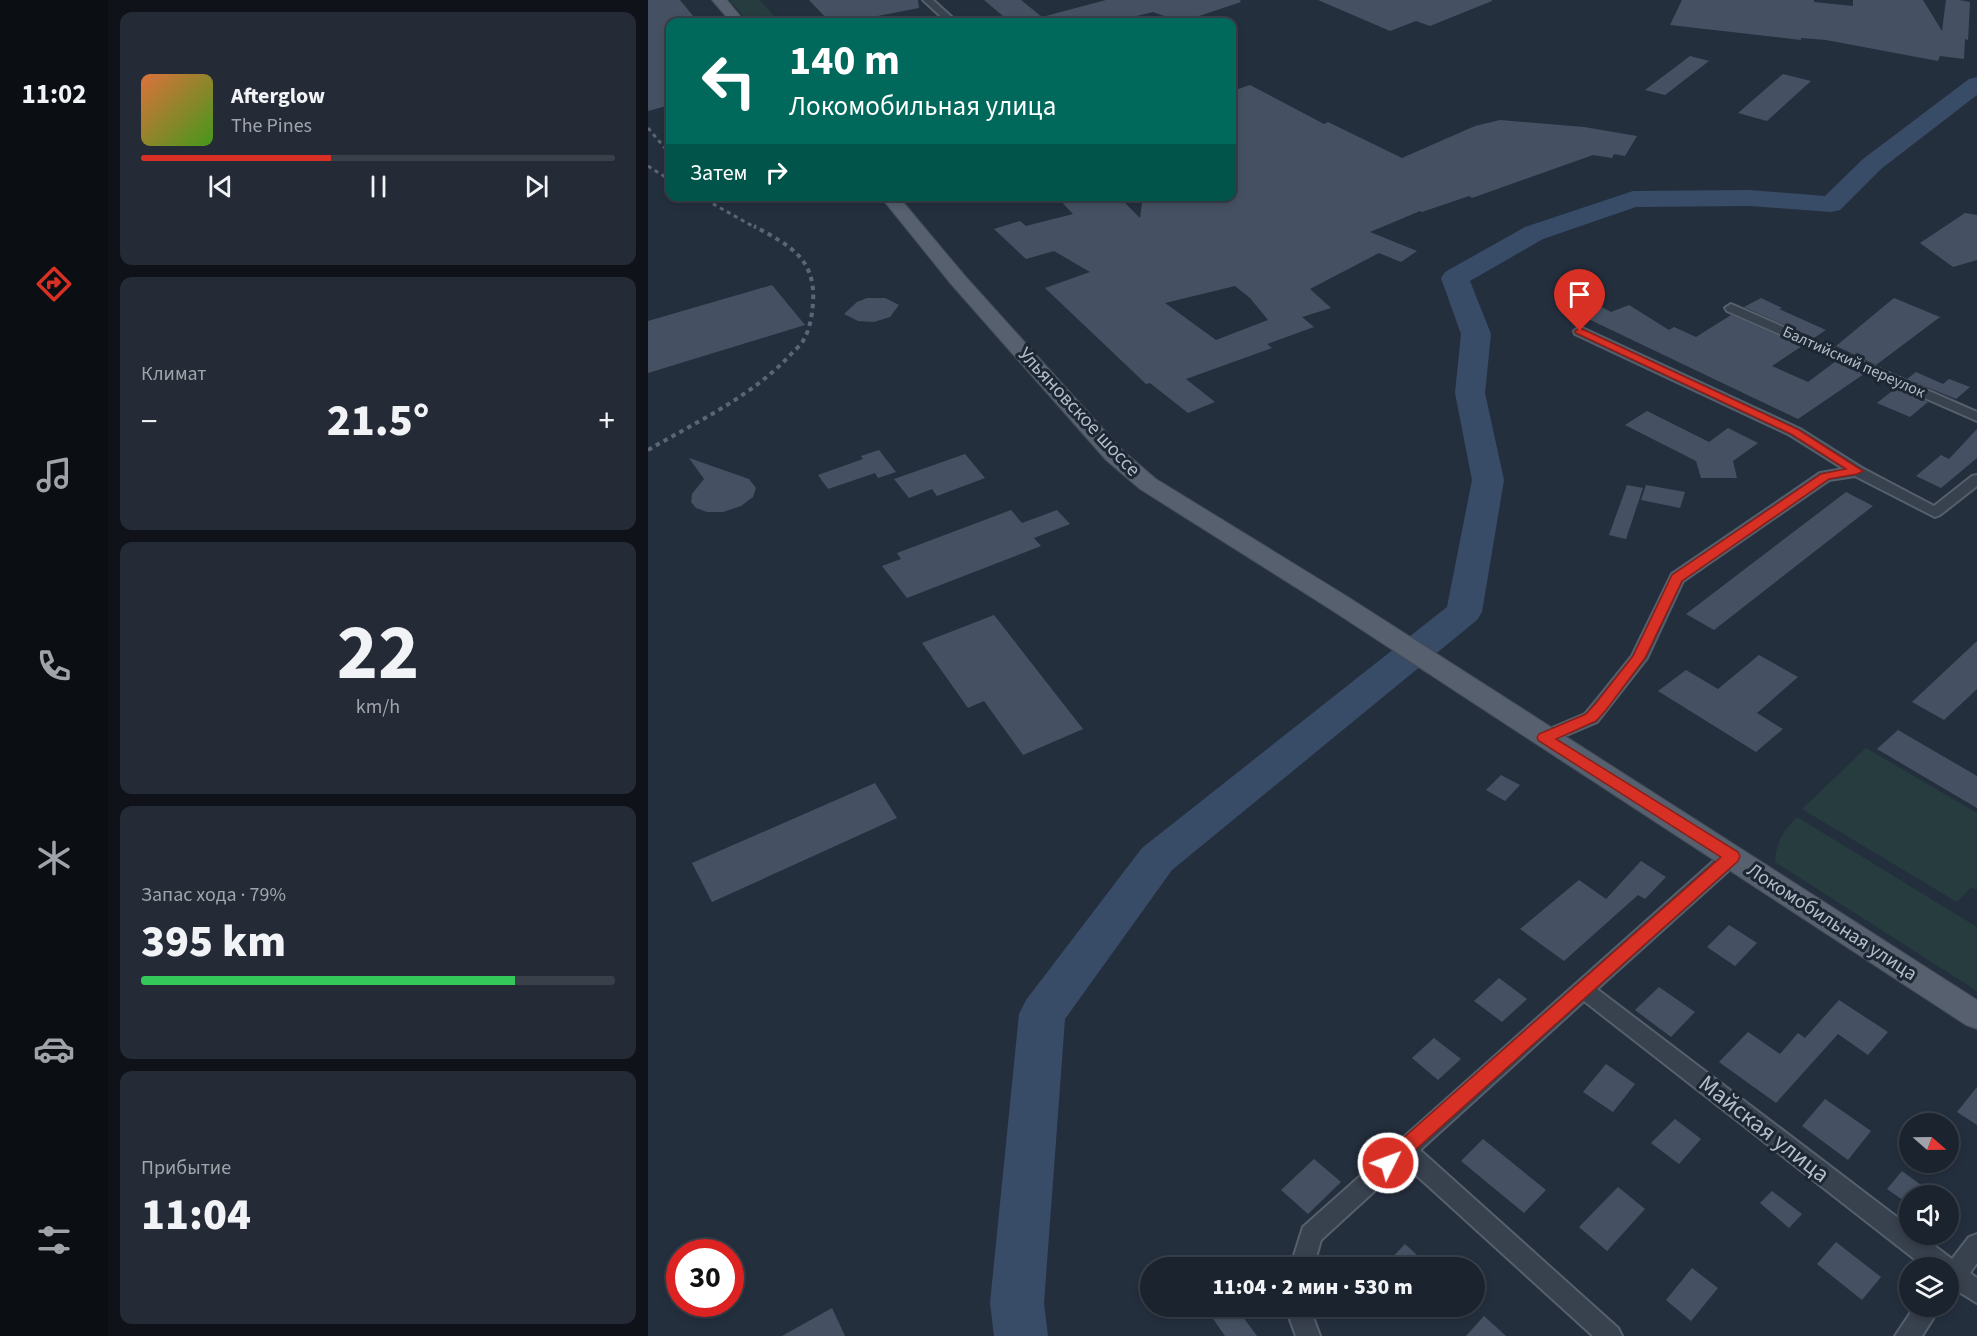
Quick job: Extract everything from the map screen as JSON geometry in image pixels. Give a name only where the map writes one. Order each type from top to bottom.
[{"type":"main road","points":[[719,0],[735,18]]},
{"type":"main road","name":"Ульяновское шоссе","points":[[892,201],[958,280],[1114,455],[1148,484],[1475,691]]},
{"type":"main road","name":"Локомобильная улица","points":[[1475,691],[1544,738],[1732,856],[1977,1016]]},
{"type":"street","points":[[928,0],[948,18]]},
{"type":"street","name":"Балтийский переулок","points":[[1731,308],[1977,417]]},
{"type":"street","points":[[1580,331],[1795,432],[1857,471],[1935,512],[1977,479]]},
{"type":"street","points":[[1544,738],[1591,718],[1601,706],[1639,658],[1677,578],[1825,476],[1857,471]]},
{"type":"street","points":[[1304,1257],[1311,1234],[1732,856]]},
{"type":"street","name":"Майская улица","points":[[1584,990],[1927,1257]]},
{"type":"street","points":[[1403,1149],[1610,1336]]},
{"type":"street","points":[[1959,1264],[1977,1245]]},
{"type":"street","name":"Майская улица","points":[[1959,1280],[1977,1292]]},
{"type":"street","points":[[1301,1317],[1308,1336]]},
{"type":"street","points":[[1907,1336],[1922,1317]]},
{"type":"green space","points":[[729,0],[760,0],[776,18],[745,18]]},
{"type":"green space","points":[[1866,748],[1977,813],[1977,890],[1971,887],[1957,902],[1802,809]]},
{"type":"green space","points":[[1797,817],[1977,927],[1977,991],[1775,862],[1781,837]]},
{"type":"building","points":[[648,0],[680,0],[695,18],[666,18],[666,106],[648,111]]},
{"type":"building","points":[[809,0],[918,0],[919,8],[868,18],[826,18]]},
{"type":"building","points":[[984,0],[1021,0],[1042,17],[1106,0],[1240,0],[1241,2],[1193,18],[1170,18],[1153,12],[1128,18],[1005,18]]},
{"type":"building","points":[[1318,0],[1492,1],[1430,26],[1416,21],[1390,31]]},
{"type":"building","points":[[1682,0],[1814,0],[1814,2],[1853,6],[1853,0],[1923,0],[1942,31],[1946,0],[1959,0],[1970,2],[1968,40],[1965,39],[1964,59],[1940,56],[1938,61],[1826,40],[1801,38],[1801,40],[1670,25]]},
{"type":"building","points":[[1690,56],[1709,61],[1665,95],[1645,90]]},
{"type":"building","points":[[1783,74],[1811,81],[1767,121],[1738,113]]},
{"type":"building","points":[[1250,85],[1324,124],[1328,122],[1402,158],[1475,126],[1500,120],[1584,127],[1637,136],[1625,156],[1614,154],[1612,158],[1593,155],[1472,198],[1469,196],[1420,211],[1370,232],[1417,251],[1401,262],[1379,253],[1310,289],[1331,308],[1302,317],[1314,327],[1267,344],[1272,348],[1186,379],[1215,402],[1188,413],[1150,383],[1146,384],[1045,288],[1090,272],[1054,251],[1026,259],[994,229],[1020,221],[1026,226],[1073,214],[1061,201],[1123,201],[1140,218],[1142,201],[1236,201],[1236,90]],"holes":[[[1235,286],[1250,298],[1268,320],[1216,340],[1165,303]]]},
{"type":"building","points":[[1965,213],[1977,215],[1977,260],[1953,267],[1920,243]]},
{"type":"building","points":[[772,285],[805,325],[648,373],[648,321]]},
{"type":"building","points":[[867,298],[885,298],[899,305],[890,317],[874,322],[858,321],[844,314],[857,302]]},
{"type":"building","points":[[1761,298],[1782,308],[1779,309],[1826,330],[1814,338],[1744,307]]},
{"type":"building","points":[[1894,298],[1940,317],[1876,365],[1836,346]]},
{"type":"building","points":[[1598,305],[1611,312],[1629,305],[1669,330],[1674,327],[1696,337],[1731,315],[1802,346],[1772,366],[1808,382],[1836,361],[1864,374],[1798,419],[1580,315]]},
{"type":"building","points":[[1916,372],[1943,384],[1949,379],[1970,387],[1956,399],[1907,379]]},
{"type":"building","points":[[1896,388],[1928,402],[1910,417],[1877,403]]},
{"type":"building","points":[[1647,411],[1709,442],[1728,428],[1758,443],[1733,461],[1737,478],[1701,478],[1696,461],[1625,425]]},
{"type":"building","points":[[1977,429],[1977,458],[1941,488],[1916,476],[1941,455],[1949,459]]},
{"type":"building","points":[[879,450],[896,472],[878,478],[875,473],[828,489],[818,475],[863,459],[861,456]]},
{"type":"building","points":[[965,454],[985,478],[937,496],[932,489],[909,498],[894,479]]},
{"type":"building","points":[[689,458],[749,479],[756,488],[753,497],[741,506],[723,512],[707,512],[696,508],[691,502],[692,494],[704,479]]},
{"type":"building","points":[[1627,485],[1643,488],[1626,539],[1609,535]]},
{"type":"building","points":[[1646,485],[1685,492],[1680,508],[1641,500]]},
{"type":"building","points":[[1846,492],[1873,506],[1714,630],[1686,614]]},
{"type":"building","points":[[1011,510],[1022,523],[1057,510],[1070,524],[1034,538],[1041,546],[907,598],[882,566],[901,559],[897,553]]},
{"type":"building","points":[[994,615],[1083,729],[1023,755],[984,701],[968,708],[922,643]]},
{"type":"building","points":[[1977,641],[1977,689],[1944,720],[1912,702]]},
{"type":"building","points":[[1759,655],[1798,677],[1757,713],[1783,729],[1756,752],[1658,691],[1686,670],[1718,689]]},
{"type":"building","points":[[1898,730],[1977,776],[1977,808],[1877,749]]},
{"type":"building","points":[[1501,775],[1520,785],[1505,801],[1486,790]]},
{"type":"building","points":[[875,783],[897,818],[712,902],[692,863]]},
{"type":"building","points":[[1641,861],[1666,877],[1645,899],[1638,895],[1564,961],[1520,929],[1579,880],[1606,899]]},
{"type":"building","points":[[1729,925],[1757,943],[1735,966],[1707,947]]},
{"type":"building","points":[[1499,978],[1527,999],[1502,1022],[1474,1001]]},
{"type":"building","points":[[1659,987],[1695,1012],[1671,1037],[1635,1010]]},
{"type":"building","points":[[1839,1000],[1888,1032],[1868,1055],[1838,1034],[1776,1103],[1719,1062],[1748,1032],[1780,1054],[1798,1033],[1805,1038]]},
{"type":"building","points":[[1434,1038],[1461,1059],[1438,1080],[1412,1058]]},
{"type":"building","points":[[1606,1064],[1635,1084],[1613,1112],[1583,1092]]},
{"type":"building","points":[[1977,1087],[1977,1125],[1957,1112]]},
{"type":"building","points":[[1825,1099],[1871,1131],[1848,1160],[1802,1126]]},
{"type":"building","points":[[1675,1119],[1701,1139],[1679,1164],[1651,1143]]},
{"type":"building","points":[[1483,1139],[1546,1190],[1524,1213],[1461,1161]]},
{"type":"building","points":[[1314,1159],[1341,1182],[1308,1214],[1281,1190]]},
{"type":"building","points":[[1900,1173],[1905,1173],[1921,1185],[1899,1185],[1899,1197],[1887,1189]]},
{"type":"building","points":[[1618,1187],[1645,1209],[1607,1251],[1579,1227]]},
{"type":"building","points":[[1772,1191],[1802,1214],[1789,1228],[1760,1203]]},
{"type":"building","points":[[1836,1242],[1881,1277],[1862,1300],[1817,1264]]},
{"type":"building","points":[[1405,1244],[1419,1257],[1393,1257]]},
{"type":"building","points":[[1692,1268],[1718,1288],[1691,1321],[1666,1300]]},
{"type":"building","points":[[832,1308],[845,1336],[782,1336]]},
{"type":"building","points":[[1212,1317],[1243,1317],[1257,1336],[1225,1336]]},
{"type":"building","points":[[1485,1317],[1506,1336],[1466,1336]]},
{"type":"waterway","points":[[1021,1336],[1017,1303],[1042,1014],[1157,859],[1464,612],[1488,480],[1470,393],[1476,334],[1455,278],[1534,233],[1633,199],[1750,198],[1831,204],[1872,164],[1977,84]]},
{"type":"railway","points":[[648,128],[666,149]]},
{"type":"railway","points":[[648,166],[666,177]]},
{"type":"railway","points":[[708,201],[756,228]]},
{"type":"railway","points":[[648,450],[724,407],[760,382],[799,346],[806,335],[812,312],[813,288],[805,264],[789,247],[754,226]]},
{"type":"route","points":[[1388,1163],[1732,856],[1544,738],[1591,718],[1601,706],[1639,658],[1677,578],[1825,476],[1857,471],[1795,432],[1580,331]]}]
